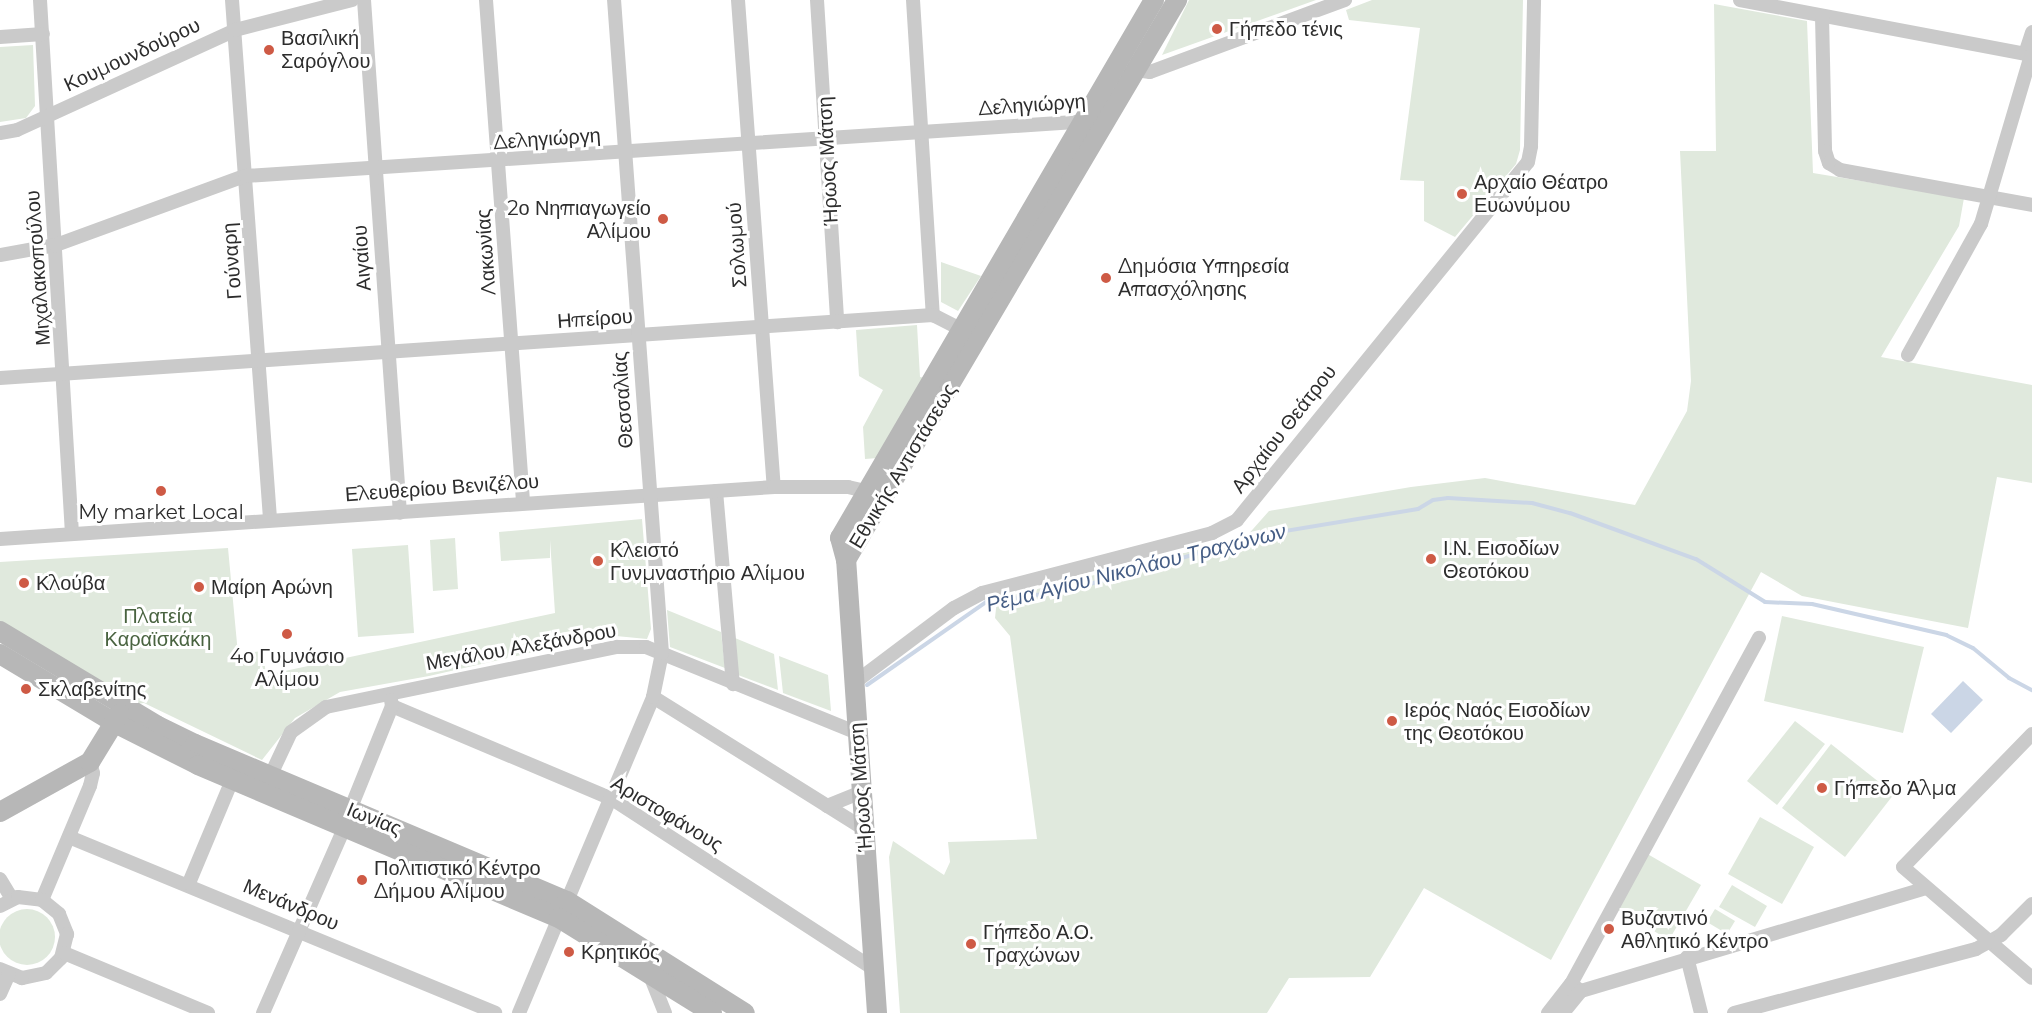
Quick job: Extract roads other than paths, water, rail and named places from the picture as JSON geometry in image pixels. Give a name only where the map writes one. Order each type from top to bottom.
[{"type":"street","name":"Μιχαλακοπούλου","points":[[40,0],[72,534]]},
{"type":"street","name":"Γούναρη","points":[[232,0],[270,519]]},
{"type":"street","name":"Κουμουνδούρου","points":[[0,133],[47,116],[235,30],[352,0]]},
{"type":"street","name":"Αιγαίου","points":[[364,0],[400,513]]},
{"type":"street","name":"Λακωνίας","points":[[486,0],[523,501]]},
{"type":"street","name":"Θεσσαλίας","points":[[519,1013],[612,799],[653,697],[662,653],[614,0]]},
{"type":"street","name":"Σολωμού","points":[[738,0],[774,487]]},
{"type":"street","name":"Ήρωος Μάτση","points":[[817,0],[837,322]]},
{"type":"street","points":[[913,0],[933,315],[962,330]]},
{"type":"street","name":"Εθνικής Αντιστάσεως","points":[[846,560],[877,494],[962,330],[1154,0]]},
{"type":"street","name":"Εθνικής Αντιστάσεως","points":[[877,494],[1109,119],[1177,0]]},
{"type":"street","points":[[1136,70],[1150,72],[1345,0]]},
{"type":"street","name":"Αρχαίου Θεάτρου","points":[[854,683],[954,608],[982,593],[1212,533],[1237,520],[1528,162],[1531,146],[1534,0]]},
{"type":"street","points":[[1740,0],[1804,6],[1822,16],[2029,54]]},
{"type":"street","points":[[1822,16],[1825,151],[1829,164],[1840,170],[2032,206]]},
{"type":"street","points":[[1908,355],[1975,237],[1990,197],[2029,54],[2032,32]]},
{"type":"street","points":[[0,37],[43,34]]},
{"type":"street","name":"Δεληγιώργη","points":[[0,255],[56,245],[245,176],[499,162],[749,145],[827,137],[1109,119]]},
{"type":"street","name":"Ηπείρου","points":[[0,378],[64,371],[259,362],[933,315]]},
{"type":"street","name":"Ελευθερίου Βενιζέλου","points":[[0,539],[270,519],[400,513],[523,501],[650,496],[774,487],[848,487],[877,494]]},
{"type":"street","points":[[716,491],[733,684]]},
{"type":"street","name":"Ήρωος Μάτση","points":[[846,560],[877,1013]]},
{"type":"street","name":"Ιωνίας","points":[[0,631],[120,714],[167,730],[270,786],[563,910],[745,1013]]},
{"type":"street","points":[[1563,1013],[1759,638]]},
{"type":"street","name":"Μεγάλου Αλεξάνδρου","points":[[270,786],[287,738],[306,718],[326,707],[389,691],[594,649],[646,647],[858,733]]},
{"type":"street","name":"Ιωνίας","points":[[0,654],[120,714],[232,780],[270,786]]},
{"type":"street","points":[[263,1013],[348,818],[392,706],[389,691]]},
{"type":"street","points":[[653,697],[864,829]]},
{"type":"street","name":"Αριστοφάνους","points":[[392,706],[612,799],[874,969]]},
{"type":"street","points":[[0,812],[90,762],[120,714]]},
{"type":"street","points":[[2032,734],[1903,867],[1988,943],[2032,978]]},
{"type":"street","points":[[42,900],[93,778],[90,762]]},
{"type":"street","points":[[189,883],[232,780]]},
{"type":"street","points":[[827,806],[862,792]]},
{"type":"street","name":"Μενάνδρου","points":[[69,837],[189,883],[495,1013]]},
{"type":"street","points":[[0,879],[6,903],[42,900],[55,909],[64,922],[64,953],[52,969],[41,976],[25,978],[4,972],[0,994]]},
{"type":"street","points":[[1548,1013],[1576,988],[1926,888]]},
{"type":"street","points":[[1734,1013],[1988,943],[2032,904]]},
{"type":"street","name":"Ιωνίας","points":[[563,910],[649,972],[712,1013]]},
{"type":"street","points":[[64,953],[207,1013]]},
{"type":"street","points":[[1687,957],[1701,1013]]},
{"type":"street","points":[[649,972],[665,1013]]},
{"type":"water","points":[[1963,681],[1983,700],[1951,733],[1931,714]]},
{"type":"waterway","name":"Ρέμα Αγίου Νικολάου Τραχώνων","points":[[867,685],[986,602],[1065,591],[1267,534],[1418,509],[1433,500],[1448,498],[1532,503],[1570,513],[1696,559],[1765,602],[1812,604],[1946,635],[1973,648],[2009,678],[2032,690]]},
{"type":"place","name":"Γήπεδο τένις","points":[[1217,29]]},
{"type":"place","name":"Βασιλική Σαρόγλου","points":[[269,50]]},
{"type":"place","name":"Αρχαίο Θέατρο Ευωνύμου","points":[[1462,194]]},
{"type":"place","name":"2ο Νηπιαγωγείο Αλίμου","points":[[663,219]]},
{"type":"place","name":"Δημόσια Υπηρεσία Απασχόλησης","points":[[1106,278]]},
{"type":"place","name":"My market Local","points":[[161,491]]},
{"type":"place","name":"Ι.Ν. Εισοδίων Θεοτόκου","points":[[1431,559]]},
{"type":"place","name":"Κλειστό Γυνμναστήριο Αλίμου","points":[[598,561]]},
{"type":"place","name":"Κλούβα","points":[[24,583]]},
{"type":"place","name":"Μαίρη Αρώνη","points":[[199,587]]},
{"type":"place","name":"4ο Γυμνάσιο Αλίμου","points":[[287,634]]},
{"type":"place","name":"Σκλαβενίτης","points":[[26,689]]},
{"type":"place","name":"Ιερός Ναός Εισοδίων της Θεοτόκου","points":[[1392,721]]},
{"type":"place","name":"Γήπεδο Άλμα","points":[[1822,788]]},
{"type":"place","name":"Πολιτιστικό Κέντρο Δήμου Αλίμου","points":[[362,880]]},
{"type":"place","name":"Βυζαντινό Αθλητικό Κέντρο","points":[[1609,929]]},
{"type":"place","name":"Γήπεδο Α.Ο. Τραχώνων","points":[[971,944]]},
{"type":"place","name":"Κρητικός","points":[[569,952]]},
{"type":"park label","name":"Πλατεία Καραϊσκάκη","points":[[158,628]]}]
